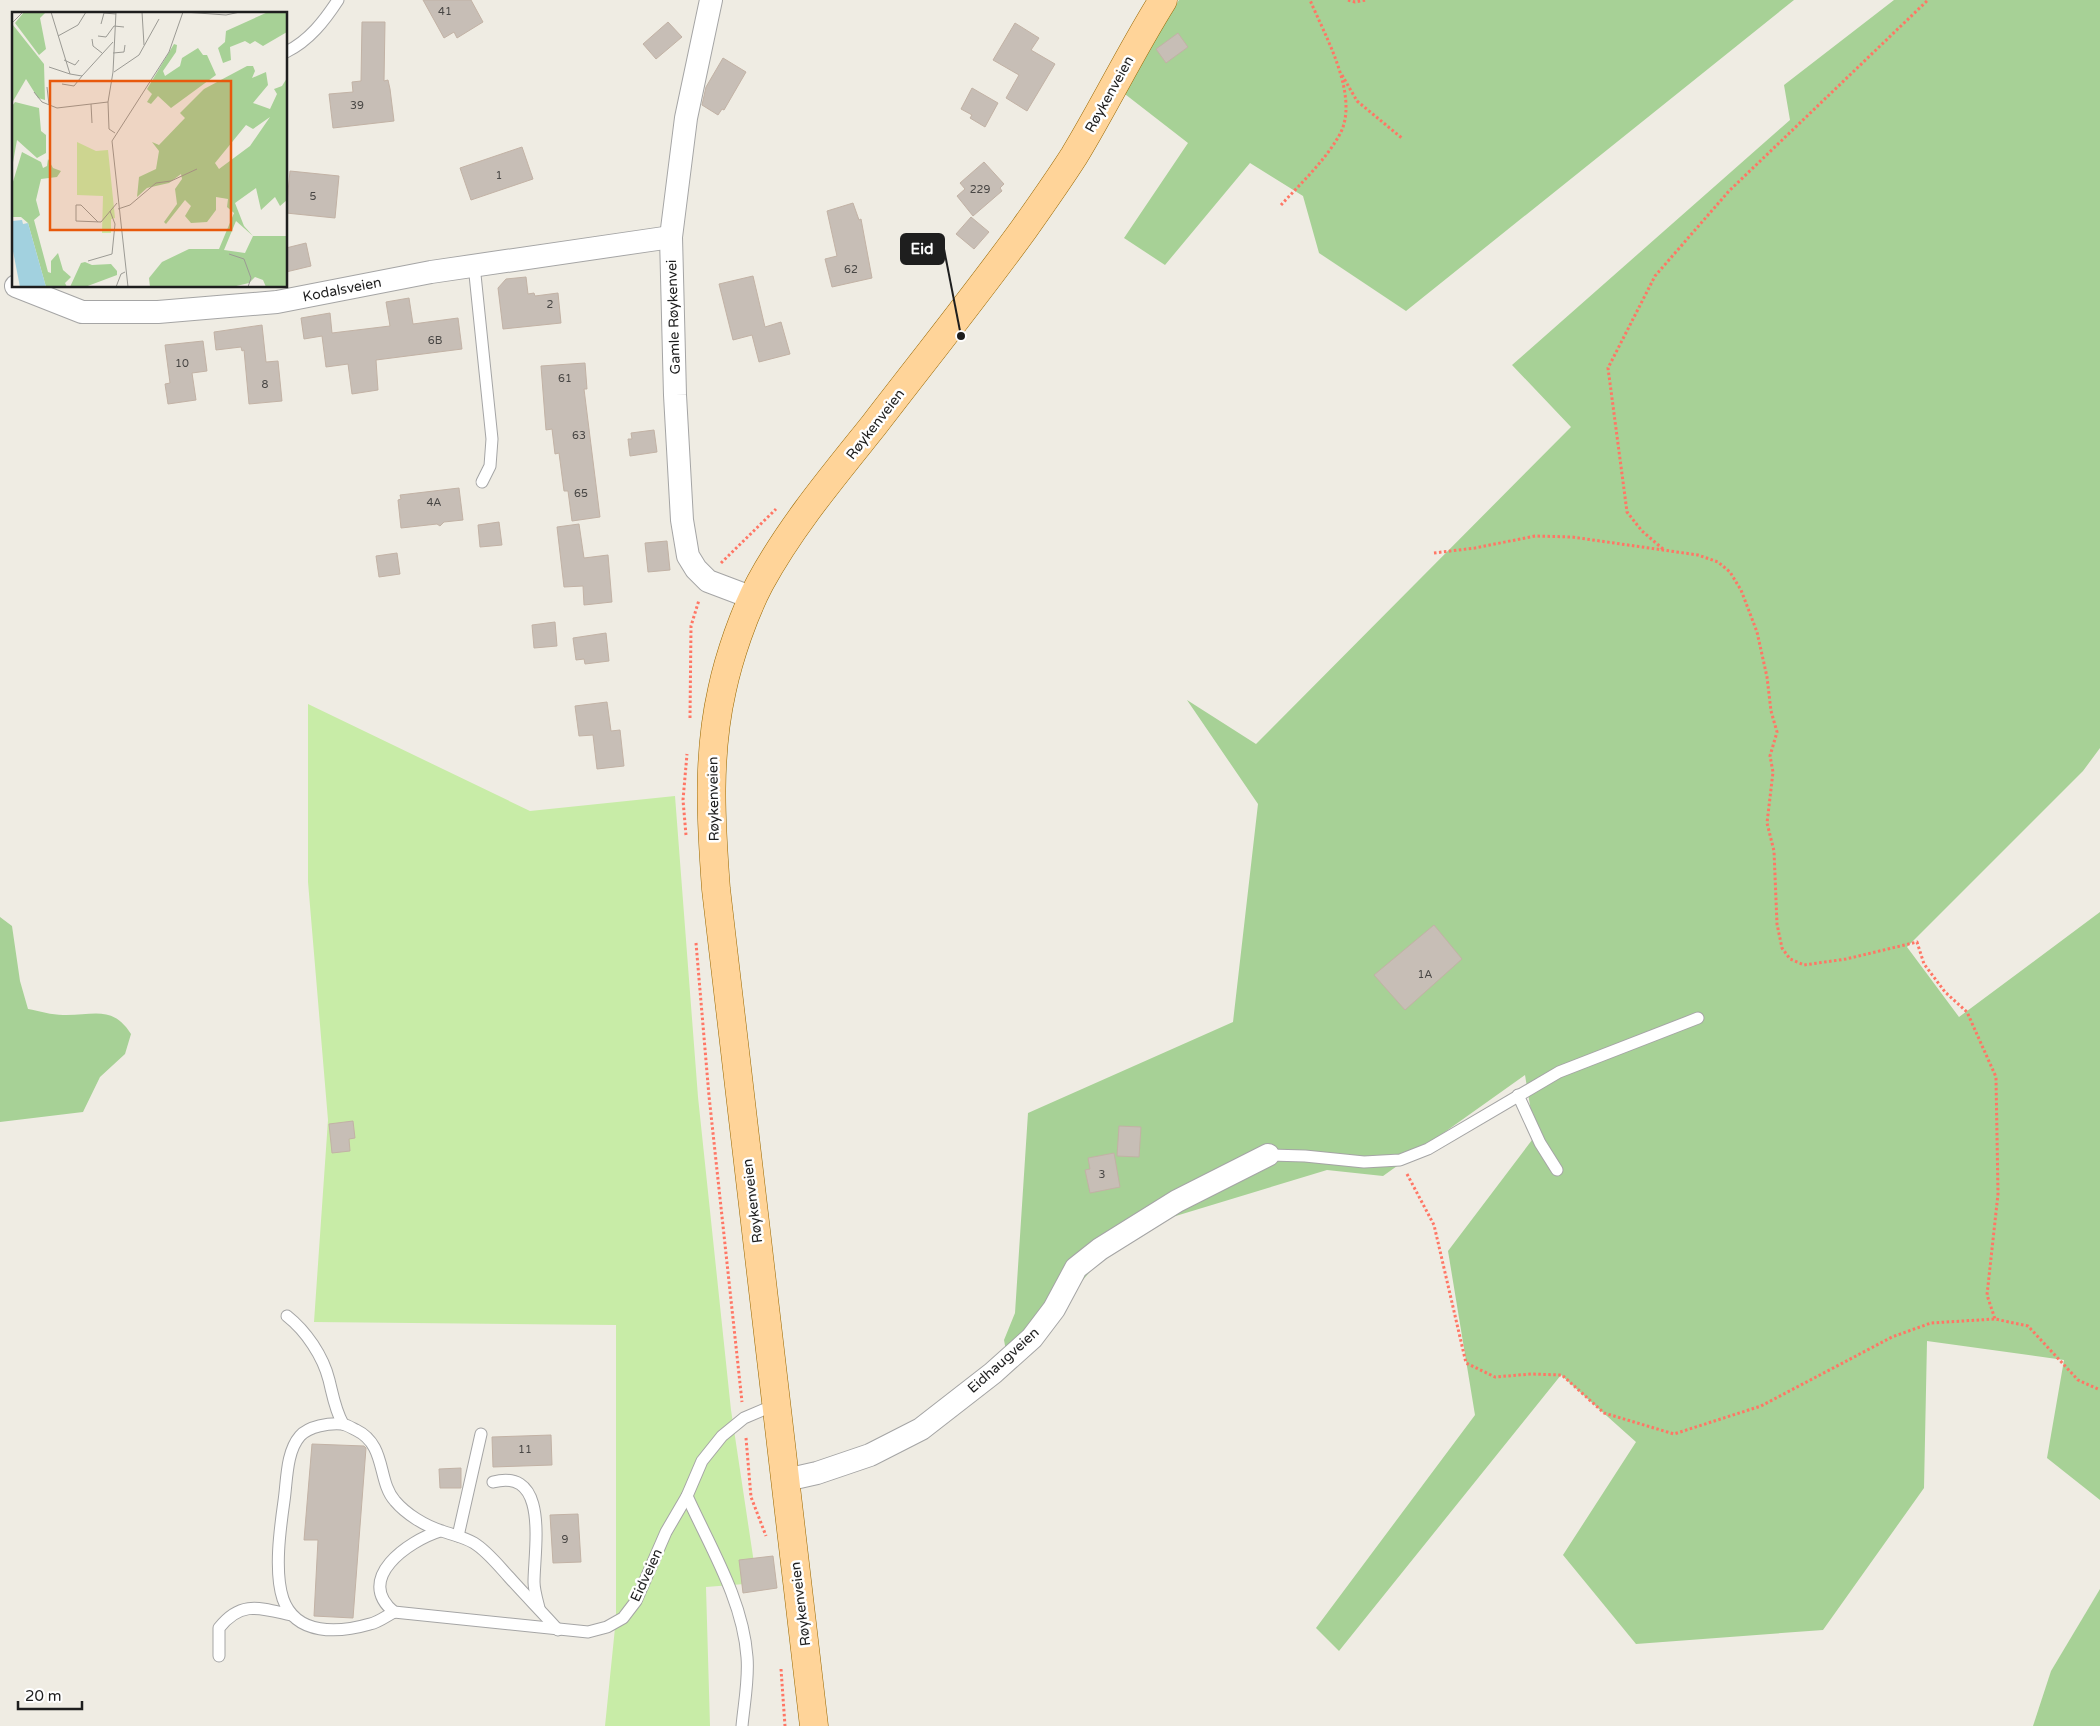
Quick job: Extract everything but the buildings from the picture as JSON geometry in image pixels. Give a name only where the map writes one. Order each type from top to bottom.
[{"type":"main road","name":"Røykenveien","points":[[814,1726],[716,889],[712,810],[712,757],[721,692],[732,653],[760,583],[802,519],[952,325],[1041,205],[1073,158],[1163,0]]},
{"type":"street","name":"Gamle Røykenvei","points":[[711,0],[686,118],[671,237],[675,395],[682,520],[688,556],[696,569],[708,581],[753,598]]},
{"type":"street","name":"Kodalsveien","points":[[20,288],[82,312],[158,312],[277,302],[474,265],[671,237]]},
{"type":"street","name":"Kodalsveien","points":[[0,280],[12,285]]},
{"type":"street","name":"Eidhaugveien","points":[[786,1480],[817,1473],[870,1455],[921,1429],[993,1373],[1032,1338],[1054,1309],[1076,1268],[1094,1254],[1177,1201],[1268,1155]]},
{"type":"lane","points":[[288,51],[313,33],[338,0]]},
{"type":"lane","points":[[474,265],[492,440],[490,466],[482,482]]},
{"type":"lane","points":[[1268,1155],[1305,1156],[1364,1162],[1400,1160],[1428,1149],[1559,1072],[1698,1018]]},
{"type":"lane","points":[[1518,1095],[1540,1143],[1557,1170]]},
{"type":"lane","points":[[287,1316],[301,1327],[323,1363],[337,1413],[343,1424]]},
{"type":"lane","name":"Eidveien","points":[[394,1612],[558,1630],[588,1632],[607,1627],[623,1618],[636,1600],[666,1532],[687,1496],[702,1461],[722,1436],[744,1418],[777,1404]]},
{"type":"lane","points":[[291,1615],[283,1599],[278,1570],[283,1508],[292,1448],[301,1435],[312,1428],[343,1424],[360,1432],[371,1442],[380,1460],[390,1496],[404,1511],[440,1531],[474,1543],[494,1560],[558,1630]]},
{"type":"lane","points":[[458,1536],[481,1434]]},
{"type":"lane","points":[[493,1482],[509,1479],[520,1484],[528,1492],[534,1505],[536,1518],[534,1585],[539,1610]]},
{"type":"lane","points":[[687,1496],[730,1589],[741,1618],[747,1658],[742,1726]]},
{"type":"lane","points":[[219,1656],[219,1628],[230,1615],[240,1610],[258,1608],[291,1615],[302,1623],[320,1630],[338,1631],[372,1624],[394,1612],[383,1603],[379,1593],[381,1577],[389,1563],[407,1546],[426,1535],[440,1531]]},
{"type":"path","points":[[1310,0],[1340,72],[1358,101],[1403,138]]},
{"type":"path","points":[[1348,0],[1355,2],[1366,0]]},
{"type":"path","points":[[1663,550],[1642,531],[1627,512],[1608,368],[1655,276],[1729,191],[1928,0]]},
{"type":"path","points":[[1281,205],[1323,158],[1340,133],[1347,106],[1340,72]]},
{"type":"path","points":[[1434,553],[1475,548],[1535,536],[1572,537],[1698,555],[1718,562],[1730,572],[1741,590],[1757,632],[1767,677],[1771,711],[1777,732],[1770,756],[1772,772],[1767,823],[1774,850],[1777,924],[1782,948],[1790,959],[1804,965],[1846,959],[1917,942],[1924,964],[1945,992],[1967,1012],[1996,1076],[1998,1194],[1987,1295],[1995,1319]]},
{"type":"path","points":[[690,726],[691,626],[698,602],[708,581]]},
{"type":"path","points":[[687,751],[683,800],[687,839]]},
{"type":"path","points":[[695,938],[709,1096],[751,1497],[768,1540]]},
{"type":"path","points":[[1400,1160],[1434,1225],[1466,1362],[1495,1377],[1531,1374],[1562,1375],[1604,1413],[1674,1434],[1761,1406],[1892,1337],[1931,1323],[1995,1319],[2028,1326],[2078,1380],[2100,1390]]},
{"type":"path","points":[[781,1666],[785,1726]]},
{"type":"green space","points":[[1179,0],[1794,0],[1406,311],[1319,253],[1303,196],[1250,163],[1165,265],[1124,238],[1188,143],[1121,91]]},
{"type":"green space","points":[[1894,0],[2100,0],[2100,748],[2083,771],[1907,947],[1959,1017],[2100,912],[2100,1500],[2047,1458],[2064,1360],[1927,1341],[1924,1488],[1823,1630],[1636,1644],[1563,1555],[1636,1442],[1561,1375],[1339,1651],[1316,1628],[1475,1415],[1448,1251],[1535,1136],[1525,1075],[1383,1176],[1327,1170],[1123,1232],[1062,1305],[1006,1351],[1004,1340],[1015,1313],[1028,1113],[1233,1022],[1258,804],[1187,700],[1256,744],[1571,427],[1512,365],[1790,120],[1784,85]]},
{"type":"green space","points":[[308,704],[530,811],[675,796],[698,1097],[731,1410],[757,1583],[706,1587],[710,1726],[605,1726],[616,1618],[616,1325],[314,1322],[328,1120],[308,882]]},
{"type":"green space","points":[[0,917],[12,926],[20,981],[28,1009],[59,1015],[109,1015],[124,1025],[131,1034],[125,1054],[100,1077],[83,1112],[0,1122]]},
{"type":"green space","points":[[2100,1589],[2100,1726],[2033,1726],[2051,1671]]},
{"type":"place","name":"Eid","points":[[961,336]]}]
